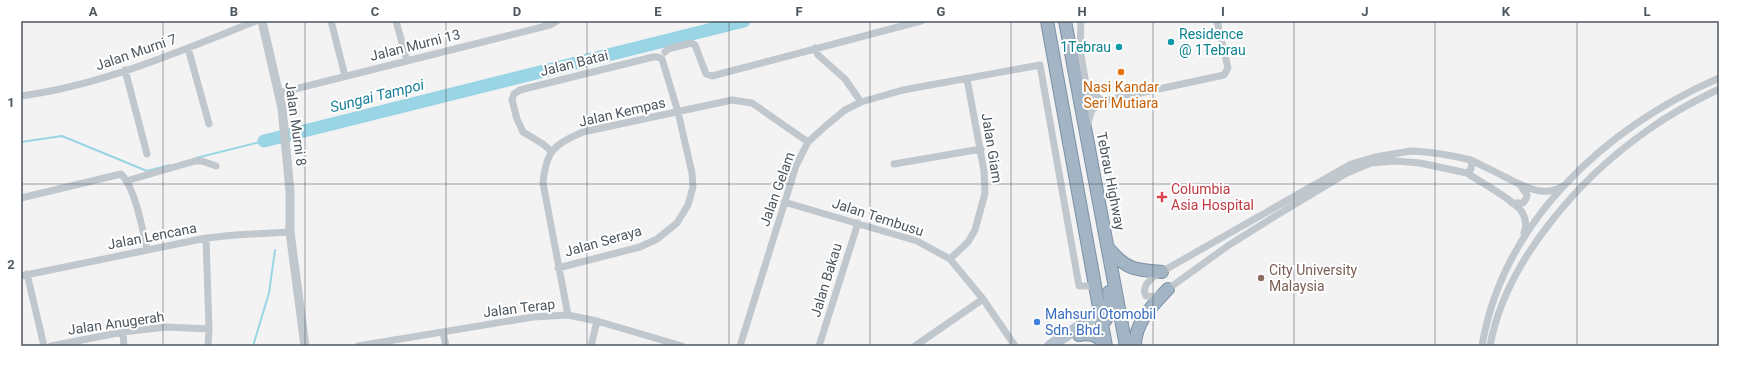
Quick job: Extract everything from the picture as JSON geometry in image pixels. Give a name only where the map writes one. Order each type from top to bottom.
[{"type":"highway","points":[[1047,21],[1106,346]]},
{"type":"highway","name":"Tebrau Highway","points":[[1065,21],[1125,342]]},
{"type":"highway","points":[[1098,196],[1096,217],[1111,302],[1100,319]]},
{"type":"highway","points":[[1108,248],[1120,262],[1135,270],[1162,272]]},
{"type":"highway","points":[[1135,346],[1137,332],[1146,312],[1168,289]]},
{"type":"highway","points":[[1100,319],[1120,329],[1125,342]]},
{"type":"highway","points":[[1079,335],[1092,334],[1101,339],[1106,346]]},
{"type":"main road","points":[[1062,346],[1094,325],[1100,319]]},
{"type":"main road","points":[[1050,346],[1100,319]]},
{"type":"street","name":"Jalan Murni 7","points":[[21,96],[65,88],[125,70],[188,48],[256,21]]},
{"type":"street","name":"Jalan Murni 8","points":[[262,21],[282,108],[290,186],[286,232],[305,346]]},
{"type":"street","points":[[331,21],[345,76]]},
{"type":"street","points":[[396,21],[407,61]]},
{"type":"street","name":"Jalan Murni 13","points":[[279,93],[550,25],[557,21]]},
{"type":"street","points":[[665,52],[668,49],[691,43],[695,45],[706,74],[712,76],[921,21]]},
{"type":"street","points":[[1081,21],[1080,49],[1088,90],[1082,107]]},
{"type":"street","points":[[1086,130],[1092,110],[1103,101],[1224,75],[1228,68],[1217,21]]},
{"type":"street","points":[[188,48],[209,124]]},
{"type":"street","points":[[815,48],[818,55],[845,79],[861,102]]},
{"type":"street","name":"Jalan Batai","points":[[552,152],[543,144],[523,132],[516,120],[512,100],[514,94],[520,90],[658,57],[662,59],[678,112]]},
{"type":"street","name":"Jalan Gelam","points":[[740,346],[796,166],[808,142],[845,110],[861,102],[903,90],[1040,65],[1079,286],[1096,292]]},
{"type":"street","points":[[125,70],[147,154]]},
{"type":"street","points":[[1482,346],[1489,313],[1498,288],[1522,240],[1542,211],[1565,184],[1606,146],[1646,116],[1689,91],[1719,78]]},
{"type":"street","name":"Jalan Giam","points":[[950,259],[968,242],[975,230],[985,193],[981,149],[967,79]]},
{"type":"street","points":[[1088,90],[1103,101]]},
{"type":"street","points":[[1490,346],[1502,304],[1516,272],[1534,243],[1577,191],[1611,158],[1647,130],[1686,105],[1719,90]]},
{"type":"street","name":"Jalan Kempas","points":[[568,315],[542,183],[545,165],[555,147],[567,139],[583,132],[732,100],[752,103],[808,142]]},
{"type":"street","name":"Jalan Seraya","points":[[558,268],[640,247],[657,239],[677,223],[688,205],[693,187],[692,173],[678,112]]},
{"type":"street","points":[[894,164],[981,149]]},
{"type":"street","points":[[1522,240],[1526,223],[1522,212],[1467,173],[1420,162],[1395,161],[1371,163],[1347,173],[1277,215],[1229,245],[1168,289],[1154,297],[1146,296],[1144,294],[1144,288],[1147,283],[1162,272],[1217,239],[1351,164],[1375,157],[1411,151],[1440,153],[1471,160],[1519,184],[1536,190],[1547,191],[1557,189],[1565,184]]},
{"type":"street","points":[[126,181],[195,161],[202,160],[216,166]]},
{"type":"street","points":[[1467,173],[1471,170],[1471,160]]},
{"type":"street","points":[[21,198],[121,174],[126,181],[139,213],[147,250]]},
{"type":"street","points":[[1511,203],[1523,203],[1526,199],[1527,195],[1519,184]]},
{"type":"street","name":"Jalan Tembusu","points":[[784,202],[917,241],[950,259],[983,300],[1016,346]]},
{"type":"street","name":"Jalan Bakau","points":[[819,346],[858,223]]},
{"type":"street","name":"Jalan Lencana","points":[[24,275],[206,238],[286,232]]},
{"type":"street","points":[[206,238],[209,329],[208,346]]},
{"type":"street","points":[[24,275],[44,346]]},
{"type":"street","points":[[915,346],[983,300]]},
{"type":"street","name":"Jalan Terap","points":[[358,346],[533,317],[568,315],[597,321],[682,346]]},
{"type":"street","points":[[591,346],[597,321]]},
{"type":"street","name":"Jalan Anugerah","points":[[51,346],[123,332],[166,327],[209,329]]},
{"type":"street","points":[[123,332],[124,346]]},
{"type":"street","points":[[443,332],[446,346]]},
{"type":"waterway","name":"Sungai Tampoi","points":[[264,141],[744,21]]},
{"type":"waterway","name":"Sungai Tampoi","points":[[21,142],[62,136],[147,171],[170,165]]},
{"type":"waterway","name":"Sungai Tampoi","points":[[196,158],[264,141]]},
{"type":"waterway","points":[[253,346],[269,293],[275,250]]},
{"type":"place","name":"Residence @ 1Tebrau","points":[[1171,42]]},
{"type":"place","name":"1Tebrau","points":[[1119,47]]},
{"type":"place","name":"Nasi Kandar Seri Mutiara","points":[[1121,72]]},
{"type":"place","name":"Columbia Asia Hospital","points":[[1162,197]]},
{"type":"place","name":"City University Malaysia","points":[[1261,278]]},
{"type":"place","name":"Mahsuri Otomobil Sdn. Bhd.","points":[[1037,322]]}]
